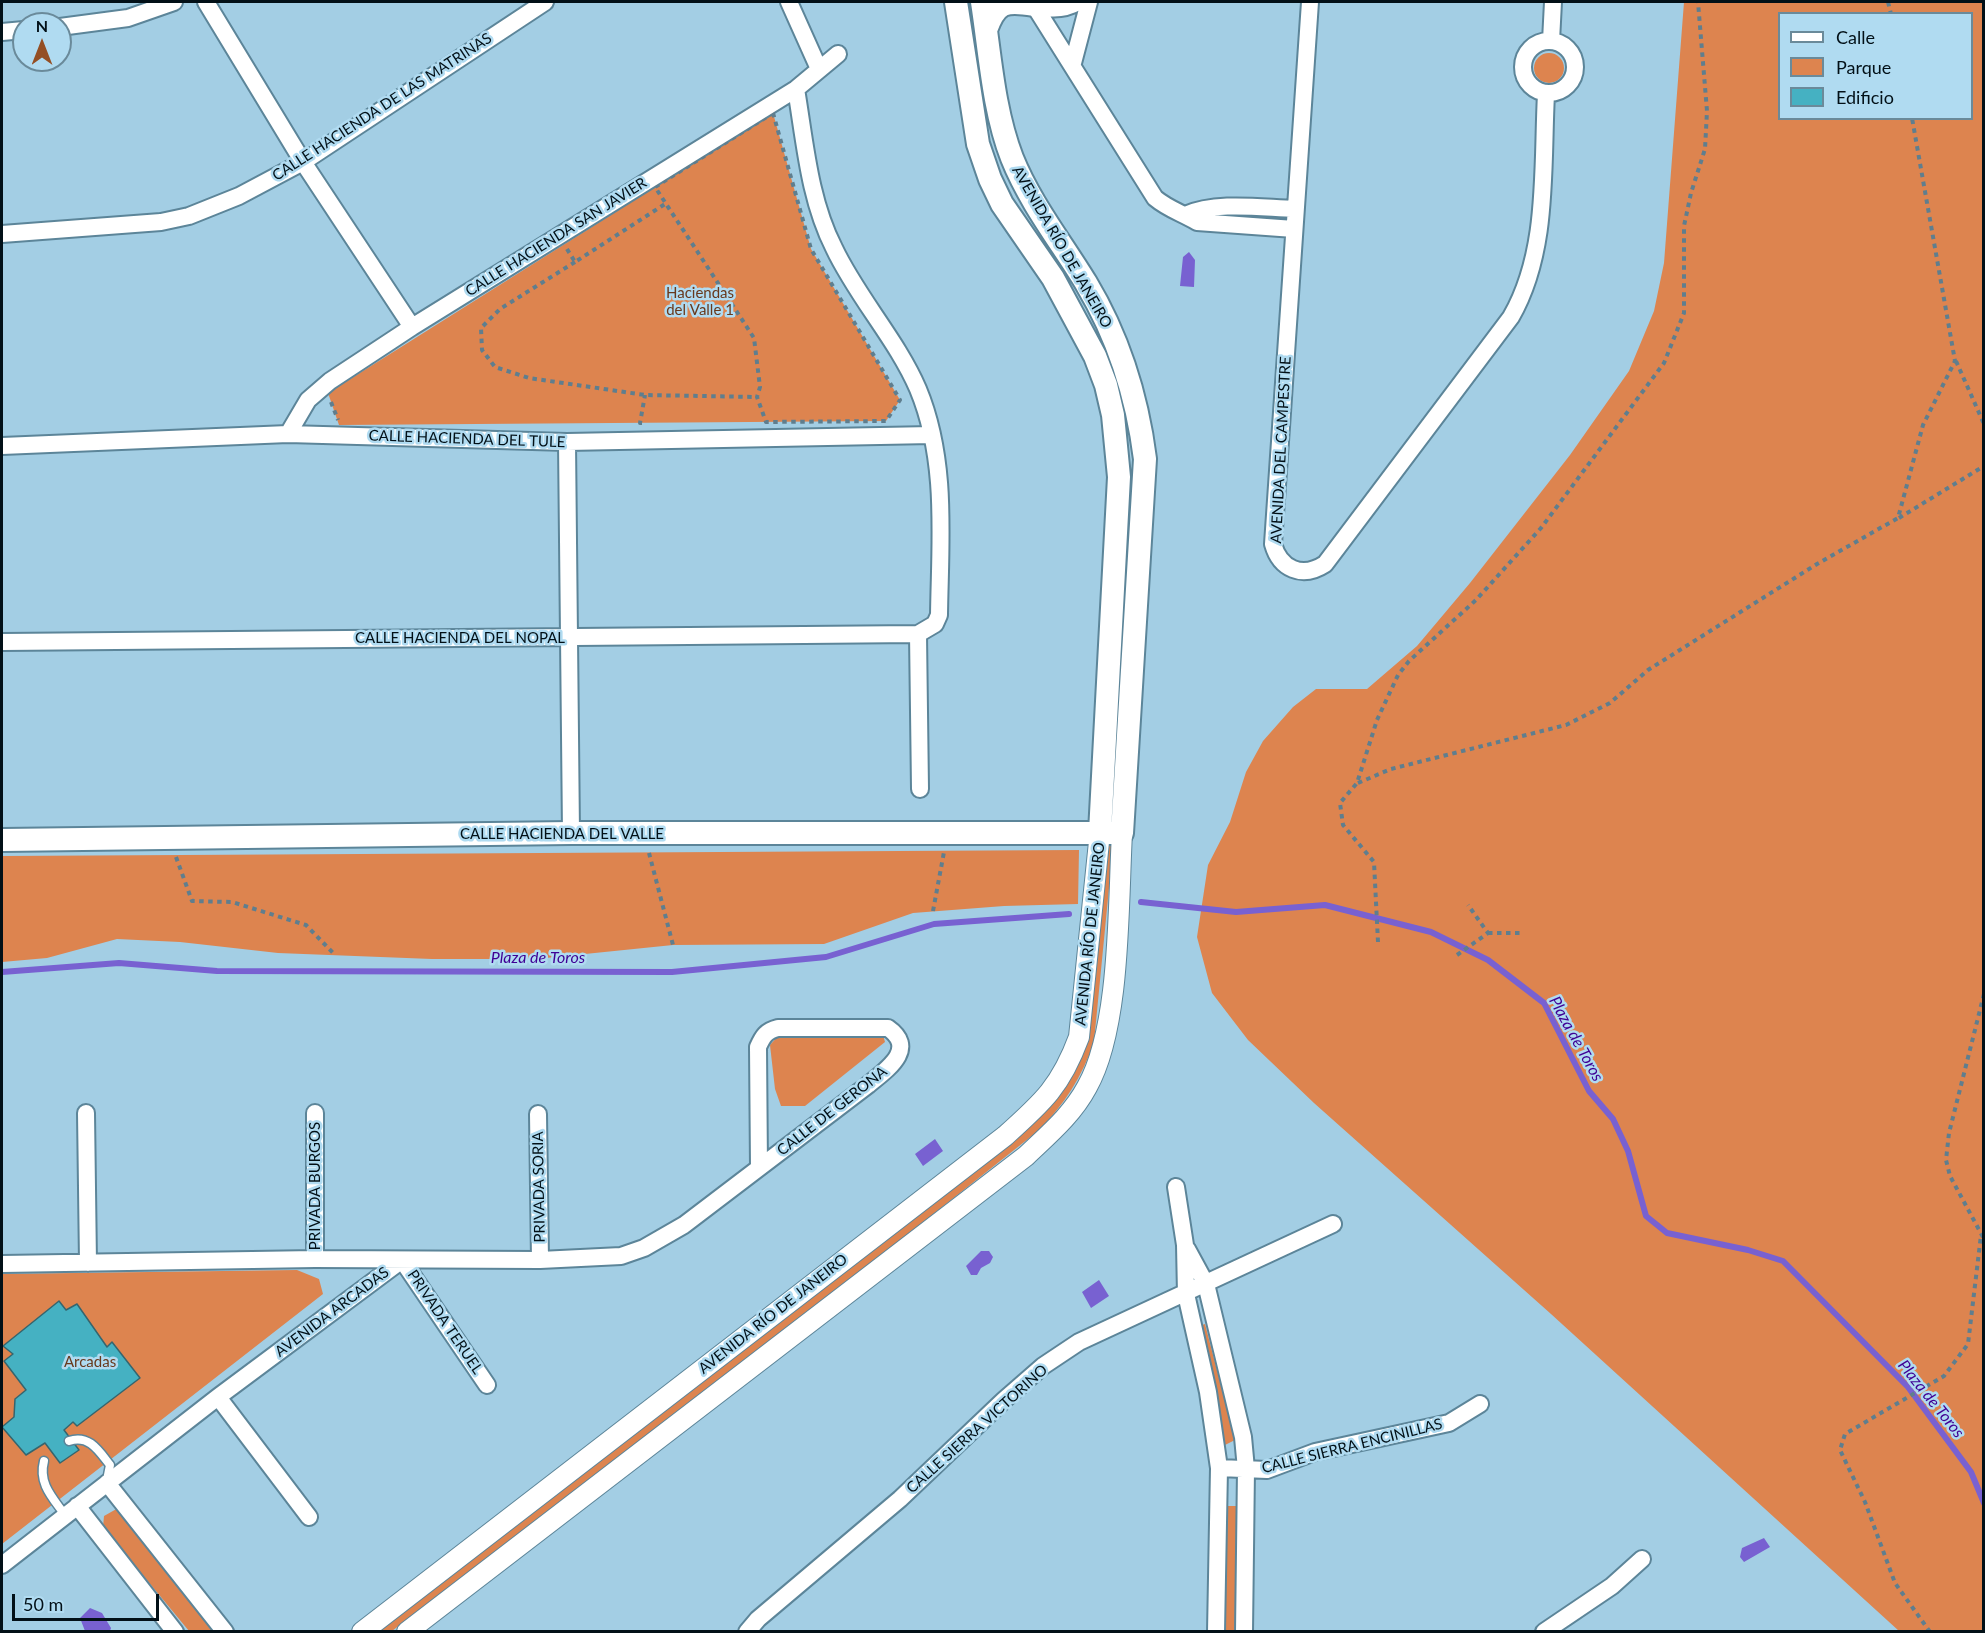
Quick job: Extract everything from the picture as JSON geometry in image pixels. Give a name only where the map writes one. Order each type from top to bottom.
[{"type":"main road","name":"AVENIDA RÍO DE JANEIRO","points":[[956,2],[978,144],[990,179],[1002,204],[1053,278],[1095,356],[1106,385],[1113,415],[1119,477],[1111,833]]},
{"type":"main road","name":"AVENIDA RÍO DE JANEIRO","points":[[982,2],[1001,125],[1012,157],[1036,206],[1087,285],[1117,345],[1132,384],[1139,414],[1145,459],[1111,833]]},
{"type":"main road","points":[[986,30],[993,12],[1001,5],[1015,2],[1033,3]]},
{"type":"main road","name":"CALLE HACIENDA DEL VALLE","points":[[2,840],[571,833],[1111,833]]},
{"type":"street","points":[[72,25],[128,18],[174,2]]},
{"type":"street","points":[[206,2],[303,162],[412,327]]},
{"type":"street","name":"CALLE HACIENDA DE LAS MATRINAS","points":[[2,234],[125,226],[189,216],[239,196],[303,162],[546,2]]},
{"type":"street","points":[[789,2],[819,69]]},
{"type":"street","points":[[1033,3],[1045,8],[1060,8],[1078,2]]},
{"type":"street","points":[[1073,63],[1089,2]]},
{"type":"street","name":"AVENIDA DEL CAMPESTRE","points":[[1310,2],[1273,544],[1277,557],[1287,567],[1302,572],[1316,570],[1325,564],[1504,327],[1524,295],[1537,247],[1546,93]]},
{"type":"street","points":[[1551,41],[1553,2]]},
{"type":"street","points":[[1033,3],[1073,63],[1155,198],[1172,212],[1210,225],[1294,229]]},
{"type":"street","points":[[1551,41],[1565,46],[1574,58],[1576,66],[1572,80],[1567,86],[1561,91],[1546,93],[1532,87],[1523,73],[1523,65],[1529,50],[1543,42],[1551,41]]},
{"type":"street","name":"CALLE HACIENDA SAN JAVIER","points":[[288,434],[308,400],[319,389],[412,327],[796,89],[838,54]]},
{"type":"street","points":[[796,89],[812,184],[833,248],[918,389],[932,435],[939,477],[939,615],[934,624],[918,634],[920,789]]},
{"type":"street","points":[[1185,215],[1203,209],[1295,209]]},
{"type":"street","name":"CALLE HACIENDA DEL TULE","points":[[2,446],[288,434],[567,442],[932,435]]},
{"type":"street","points":[[567,442],[571,833]]},
{"type":"street","name":"CALLE HACIENDA DEL NOPAL","points":[[2,642],[918,634]]},
{"type":"street","name":"AVENIDA RÍO DE JANEIRO","points":[[362,1632],[1005,1136],[1047,1098],[1070,1061],[1079,1036],[1111,833]]},
{"type":"street","name":"AVENIDA RÍO DE JANEIRO","points":[[406,1632],[1026,1156],[1066,1118],[1087,1088],[1098,1064],[1108,1027],[1111,833]]},
{"type":"street","name":"CALLE DE GERONA","points":[[402,1260],[540,1260],[621,1256],[644,1248],[684,1225],[759,1168],[892,1065],[899,1056],[899,1038],[895,1033],[888,1028],[778,1028],[769,1030],[762,1036],[758,1047],[759,1168]]},
{"type":"street","points":[[86,1113],[88,1263]]},
{"type":"street","name":"PRIVADA BURGOS","points":[[315,1113],[315,1259]]},
{"type":"street","name":"PRIVADA SORIA","points":[[538,1114],[540,1260]]},
{"type":"street","points":[[1176,1187],[1185,1245],[1186,1294],[1208,1392],[1219,1468],[1216,1632]]},
{"type":"street","name":"CALLE SIERRA VICTORINO","points":[[747,1632],[758,1619],[900,1499],[1043,1366],[1079,1342],[1333,1224]]},
{"type":"street","points":[[1185,1245],[1206,1284],[1244,1437],[1246,1469],[1244,1632]]},
{"type":"street","name":"AVENIDA ARCADAS","points":[[2,1264],[315,1259],[402,1260]]},
{"type":"street","name":"AVENIDA ARCADAS","points":[[2,1564],[218,1397],[402,1260]]},
{"type":"street","name":"PRIVADA TERUEL","points":[[402,1260],[488,1385]]},
{"type":"street","points":[[218,1397],[309,1517]]},
{"type":"street","name":"CALLE SIERRA ENCINILLAS","points":[[1219,1468],[1267,1470],[1315,1452],[1449,1423],[1480,1404]]},
{"type":"street","points":[[107,1483],[224,1631]]},
{"type":"street","points":[[71,1510],[175,1632]]},
{"type":"street","points":[[1544,1632],[1612,1586],[1642,1558]]},
{"type":"lane","points":[[69,1441],[76,1438],[93,1443],[110,1465],[107,1483]]},
{"type":"lane","points":[[44,1461],[42,1470],[44,1486],[71,1510]]},
{"type":"path","points":[[1378,942],[1374,862],[1343,825],[1340,803],[1357,783],[1377,720],[1398,675],[1409,661],[1476,600],[1541,528],[1664,363],[1684,313],[1684,226],[1690,193],[1706,149],[1706,93],[1698,2]]},
{"type":"path","points":[[773,113],[811,249],[900,400],[886,421],[766,422],[757,397],[760,387],[754,338],[655,187],[773,113]]},
{"type":"path","points":[[1912,120],[1955,361],[1983,424]]},
{"type":"path","points":[[575,262],[500,309],[481,328],[482,350],[495,367],[529,378],[645,395],[757,397]]},
{"type":"path","points":[[1898,518],[1923,425],[1955,361]]},
{"type":"path","points":[[328,393],[339,425]]},
{"type":"path","points":[[628,423],[640,423]]},
{"type":"path","points":[[1357,783],[1391,768],[1566,725],[1610,703],[1648,670],[1817,564],[1983,466]]},
{"type":"path","points":[[933,911],[944,851]]},
{"type":"path","points":[[649,853],[673,945]]},
{"type":"path","points":[[175,855],[192,901],[232,902],[306,925],[335,955]]},
{"type":"path","points":[[1468,905],[1488,933]]},
{"type":"path","points":[[1457,955],[1488,933],[1524,933]]},
{"type":"path","points":[[1930,1632],[1896,1582],[1865,1502],[1840,1450],[1845,1434],[1944,1376],[1968,1344],[1982,1237],[1950,1176],[1947,1160],[1951,1122],[1983,994]]},
{"type":"green space","points":[[1684,2],[1983,2],[1983,1631],[1899,1631],[1551,1314],[1314,1103],[1248,1040],[1212,993],[1197,937],[1208,865],[1230,822],[1246,772],[1263,741],[1293,707],[1316,689],[1367,689],[1417,646],[1470,583],[1570,455],[1629,371],[1654,311],[1664,263]]},
{"type":"green space","points":[[1549,53],[1560,57],[1564,68],[1560,79],[1549,83],[1538,79],[1534,68],[1538,57]]},
{"type":"green space","name":"Haciendas del Valle 1","points":[[773,113],[811,249],[900,400],[886,421],[339,425],[328,393]]},
{"type":"green space","points":[[1107,843],[1113,847],[1094,1042],[1078,1079],[1064,1101],[1038,1131],[825,1300],[392,1631],[377,1632],[828,1281],[1077,1059]]},
{"type":"green space","points":[[1079,850],[1078,904],[1004,906],[913,913],[824,944],[673,945],[536,959],[432,959],[278,953],[180,942],[117,939],[47,958],[2,962],[2,856]]},
{"type":"green space","points":[[864,1019],[881,1028],[885,1042],[805,1106],[781,1106],[775,1089],[770,1045],[788,1025]]},
{"type":"green space","name":"Arcadas","points":[[297,1270],[319,1279],[323,1294],[2,1544],[2,1274]]},
{"type":"green space","points":[[1205,1324],[1235,1440],[1225,1445],[1196,1327]]},
{"type":"green space","points":[[1224,1506],[1238,1506],[1236,1631],[1224,1632]]},
{"type":"green space","points":[[120,1507],[214,1630],[189,1631],[103,1527],[104,1516]]},
{"type":"shaded area","points":[[1189,252],[1195,260],[1194,287],[1180,286],[1183,257]]},
{"type":"shaded area","points":[[935,1139],[943,1151],[923,1166],[915,1154]]},
{"type":"shaded area","points":[[981,1251],[989,1251],[993,1257],[977,1275],[971,1275],[966,1266]]},
{"type":"shaded area","points":[[1099,1280],[1109,1296],[1091,1308],[1082,1292]]},
{"type":"shaded area","points":[[1764,1538],[1770,1547],[1744,1562],[1740,1557],[1742,1548]]},
{"type":"shaded area","points":[[90,1608],[102,1613],[111,1628],[110,1631],[85,1631],[80,1618]]},
{"type":"building","points":[[59,1301],[66,1310],[77,1304],[107,1347],[112,1342],[140,1378],[77,1426],[73,1422],[64,1430],[79,1450],[60,1463],[45,1443],[26,1455],[2,1427],[14,1417],[15,1399],[26,1390],[4,1361],[13,1354],[3,1346]]},
{"type":"waterway","name":"Plaza de Toros","points":[[1141,902],[1236,912],[1325,905],[1431,932],[1488,960],[1544,1003],[1589,1091],[1613,1119],[1628,1151],[1646,1216],[1667,1233],[1748,1250],[1783,1261],[1908,1387],[1971,1472],[1984,1503]]},
{"type":"waterway","name":"Plaza de Toros","points":[[2,972],[119,963],[217,971],[672,972],[826,957],[934,924],[1069,914]]}]
